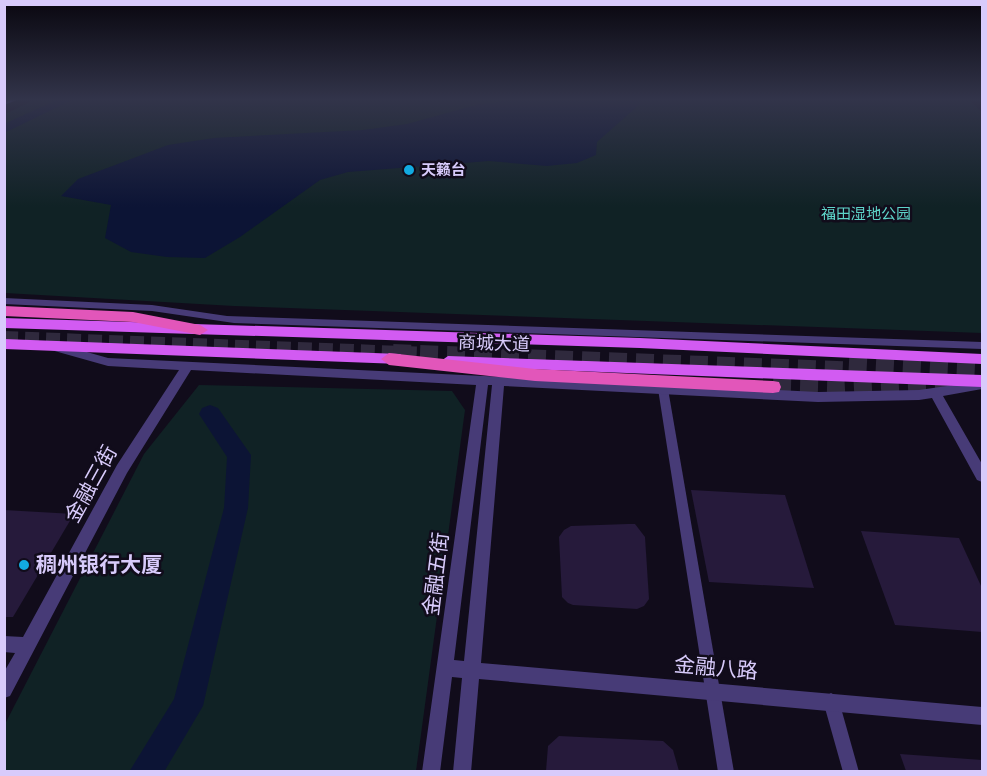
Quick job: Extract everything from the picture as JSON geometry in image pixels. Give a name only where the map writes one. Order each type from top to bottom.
[{"type":"highway","points":[[4,311],[133,317],[200,330]]},
{"type":"highway","points":[[389,358],[535,375],[772,387]]},
{"type":"main road","name":"商城大道","points":[[4,323],[640,343],[982,359]]},
{"type":"main road","name":"商城大道","points":[[4,344],[982,383]]},
{"type":"street","points":[[4,301],[152,308],[227,319],[982,346]]},
{"type":"street","points":[[227,319],[277,333]]},
{"type":"street","points":[[51,345],[108,362],[818,397],[935,393],[982,383]]},
{"type":"street","name":"金融三街","points":[[4,690],[122,469],[188,366]]},
{"type":"street","name":"金融五街","points":[[431,771],[482,382]]},
{"type":"street","points":[[462,771],[498,383]]},
{"type":"street","points":[[663,389],[726,771]]},
{"type":"street","points":[[935,393],[982,476]]},
{"type":"street","points":[[4,644],[28,646]]},
{"type":"street","name":"金融八路","points":[[446,668],[471,668],[982,716]]},
{"type":"street","points":[[831,701],[851,771]]},
{"type":"green space","name":"福田湿地公园","points":[[5,135],[982,135],[982,333],[234,306],[5,293]]},
{"type":"green space","points":[[199,385],[452,391],[465,410],[416,771],[5,771],[5,724],[144,454]]},
{"type":"water","points":[[266,135],[605,135],[597,142],[596,155],[577,163],[547,166],[489,161],[348,172],[320,180],[240,237],[205,258],[167,257],[131,252],[105,238],[111,205],[61,196],[78,179],[168,145],[214,138]]},
{"type":"building","points":[[691,490],[785,495],[814,588],[709,582]]},
{"type":"building","name":"稠州银行大厦","points":[[4,510],[74,514],[13,617],[4,617]]},
{"type":"building","points":[[635,524],[645,537],[649,599],[644,606],[637,609],[568,603],[562,597],[559,537],[564,530],[571,526]]},
{"type":"building","points":[[861,531],[959,538],[982,588],[982,632],[895,625]]},
{"type":"building","points":[[559,736],[663,741],[673,750],[679,771],[546,771],[548,746]]},
{"type":"building","points":[[900,754],[982,760],[982,771],[906,771]]},
{"type":"waterway","points":[[145,772],[188,706],[236,508],[239,455],[210,414]]},
{"type":"tunnel","points":[[4,338],[431,354]]},
{"type":"tunnel","points":[[393,353],[861,371]]},
{"type":"tunnel","points":[[849,362],[982,369]]},
{"type":"tunnel","points":[[773,387],[842,389],[951,383]]},
{"type":"place","name":"天籁台","points":[[409,170]]},
{"type":"place","name":"稠州银行大厦","points":[[24,565]]}]
